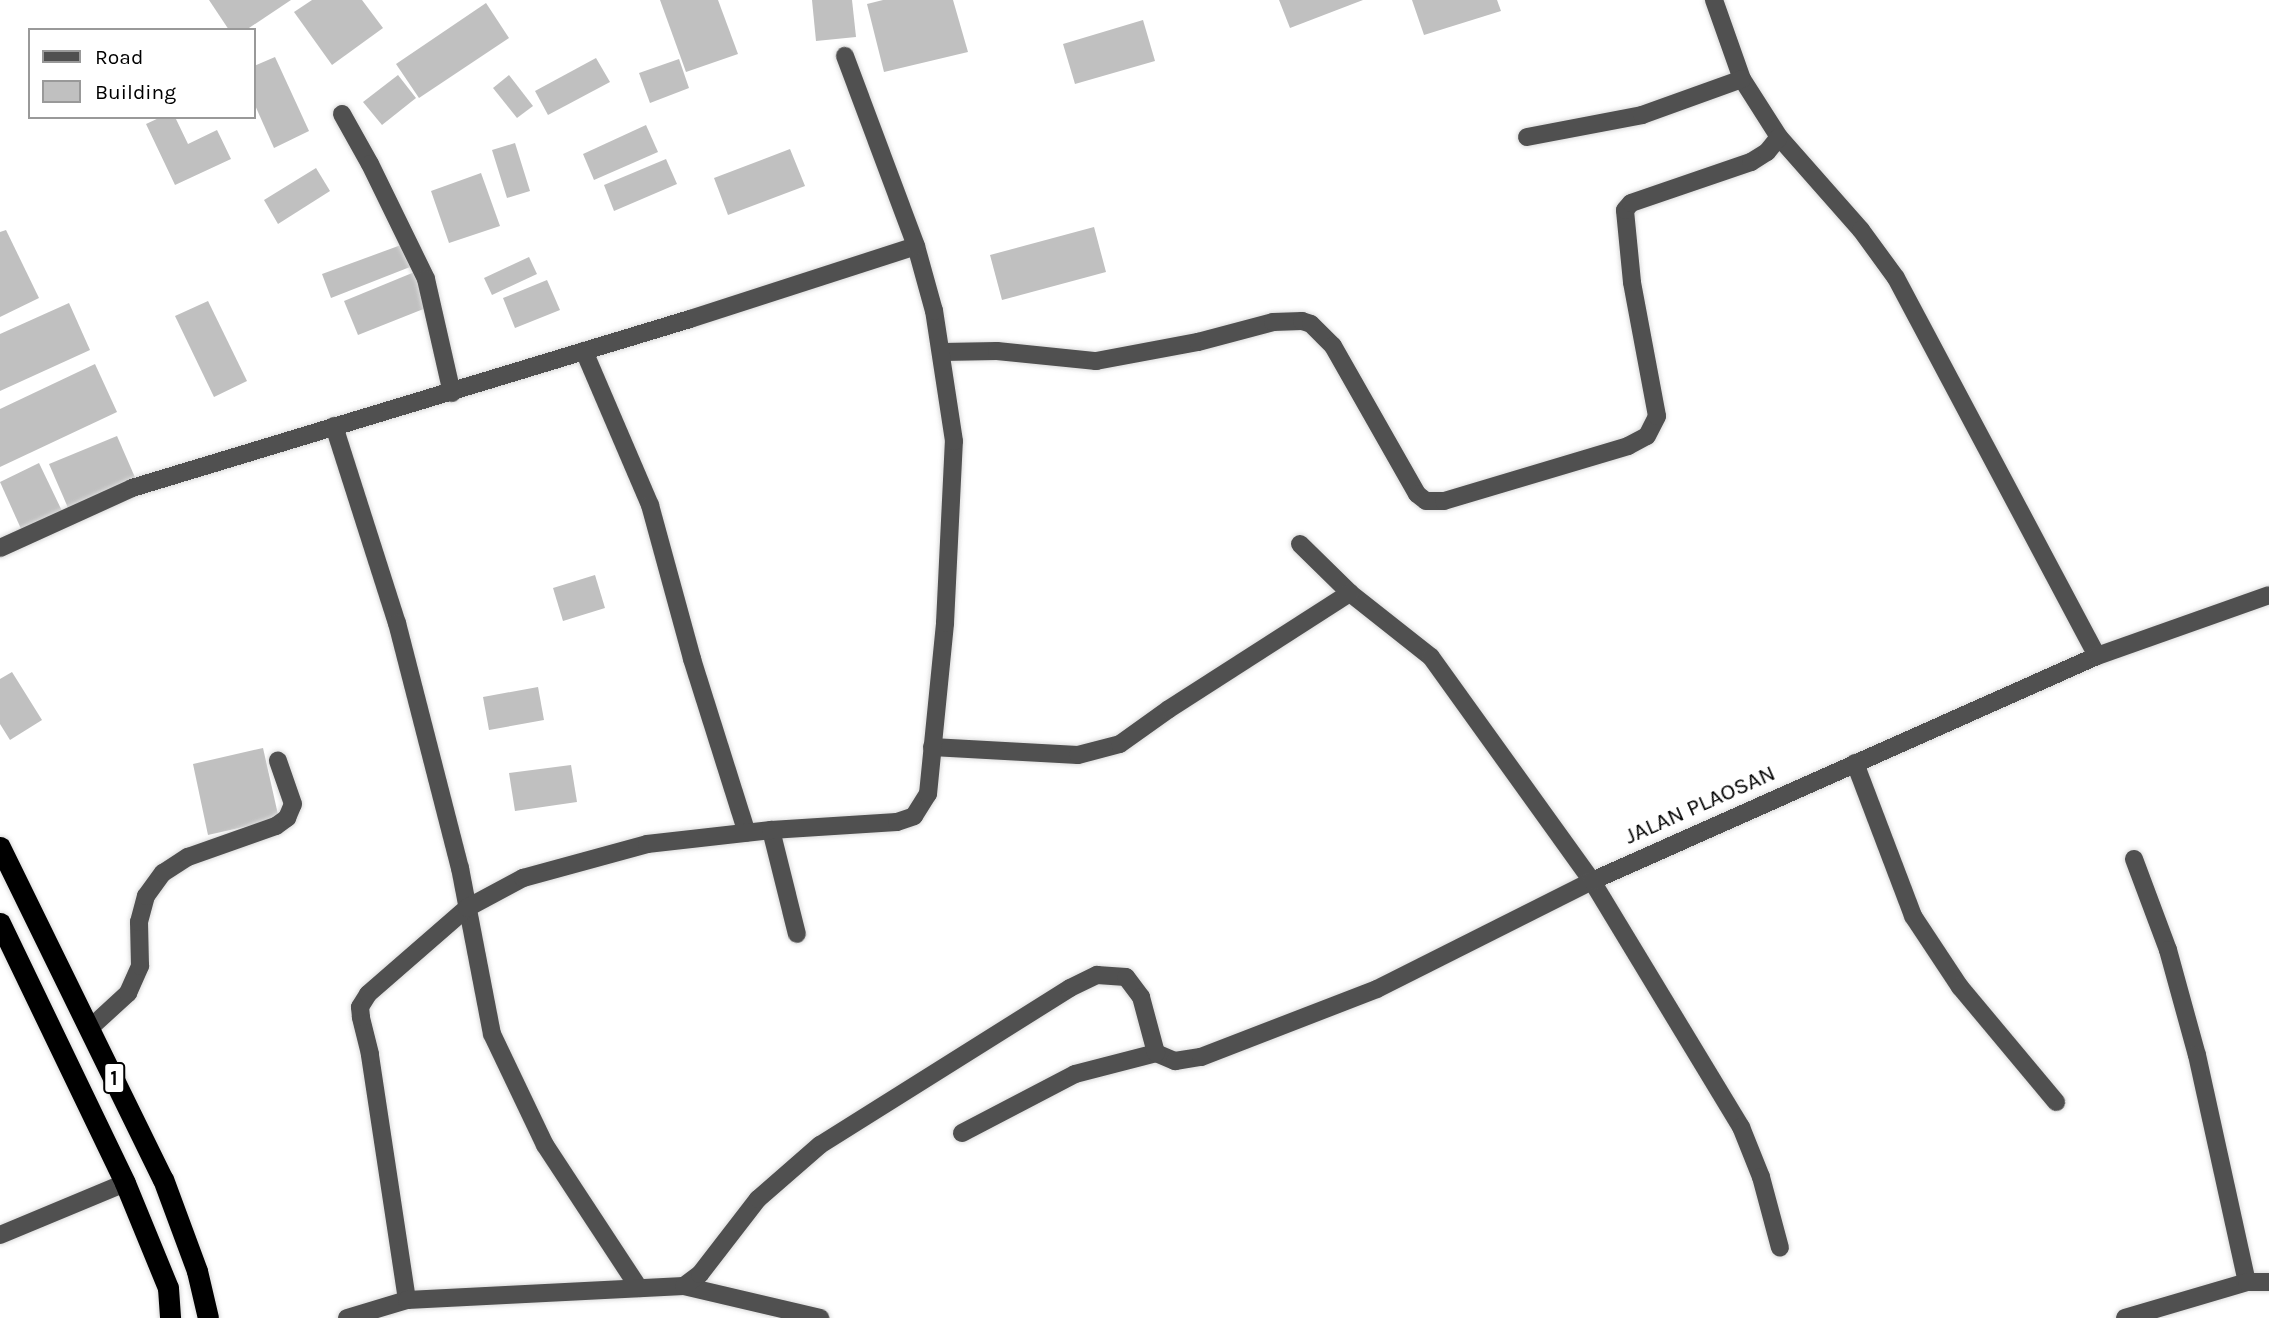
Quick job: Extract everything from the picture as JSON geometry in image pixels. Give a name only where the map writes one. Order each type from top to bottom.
[{"type":"highway","name":"1","points":[[0,847],[163,1179],[197,1271],[208,1318]]},
{"type":"highway","name":"1","points":[[0,923],[125,1182],[168,1288],[170,1318]]},
{"type":"street","points":[[1716,1],[1742,79],[1779,137],[1861,230],[1896,278],[2097,656]]},
{"type":"street","points":[[407,1300],[370,1054],[360,1007],[368,994],[467,908],[523,878],[647,844],[771,830],[897,822],[914,816],[928,794],[944,623],[954,441],[942,352],[916,246],[845,56]]},
{"type":"street","points":[[1527,136],[1642,115],[1742,79]]},
{"type":"street","points":[[342,114],[370,164],[426,279],[452,393]]},
{"type":"street","points":[[942,352],[997,351],[1097,361],[1198,342],[1273,322],[1302,321],[1311,324],[1333,346],[1417,494],[1426,500],[1444,501],[1628,446],[1647,436],[1657,416],[1632,282],[1625,210],[1631,203],[1751,162],[1767,152],[1779,137]]},
{"type":"street","points":[[0,548],[132,488],[452,393],[916,246]]},
{"type":"street","points":[[584,351],[650,505],[692,659],[747,833]]},
{"type":"street","points":[[334,426],[397,623],[467,908],[492,1034],[545,1144],[639,1288]]},
{"type":"street","points":[[1300,544],[1350,593],[1431,657],[1592,881],[1741,1126],[1761,1177],[1780,1248]]},
{"type":"street","points":[[932,747],[1078,755],[1120,744],[1350,593]]},
{"type":"street","name":"JALAN PLAOSAN","points":[[1156,1053],[1175,1061],[1201,1057],[1377,989],[1592,881],[2097,656],[2269,595]]},
{"type":"street","points":[[90,1028],[128,993],[139,966],[139,922],[146,896],[163,873],[188,858],[276,826],[287,818],[293,803],[278,761]]},
{"type":"street","points":[[1855,763],[1913,916],[1960,987],[2056,1102]]},
{"type":"street","points":[[771,830],[797,934]]},
{"type":"street","points":[[2134,859],[2168,950],[2197,1055],[2247,1282]]},
{"type":"street","points":[[684,1286],[700,1274],[758,1199],[820,1145],[1070,988],[1097,975],[1126,977],[1140,997],[1156,1053],[1075,1074],[962,1133]]},
{"type":"street","points":[[0,1235],[125,1182]]},
{"type":"street","points":[[2125,1318],[2247,1282],[2269,1282]]},
{"type":"street","points":[[347,1318],[407,1300],[684,1286],[820,1318]]},
{"type":"building","points":[[209,0],[291,0],[249,28],[228,28]]},
{"type":"building","points":[[312,0],[362,0],[383,28],[332,65],[294,12]]},
{"type":"building","points":[[660,0],[718,0],[738,54],[686,72]]},
{"type":"building","points":[[812,0],[852,0],[856,37],[816,41]]},
{"type":"building","points":[[883,0],[953,0],[968,52],[884,72],[867,4]]},
{"type":"building","points":[[1279,0],[1363,0],[1290,28]]},
{"type":"building","points":[[1412,0],[1497,0],[1501,11],[1424,35]]},
{"type":"building","points":[[486,3],[509,38],[419,98],[396,64]]},
{"type":"building","points":[[1143,20],[1155,61],[1075,84],[1063,44]]},
{"type":"building","points":[[275,57],[309,131],[274,148],[256,108],[256,65]]},
{"type":"building","points":[[596,58],[610,82],[548,115],[535,91]]},
{"type":"building","points":[[679,59],[689,88],[650,103],[639,73]]},
{"type":"building","points":[[398,75],[416,98],[382,125],[363,102]]},
{"type":"building","points":[[509,75],[533,106],[517,118],[493,88]]},
{"type":"building","points":[[157,119],[176,119],[188,144],[217,130],[231,159],[175,185],[146,124]]},
{"type":"building","points":[[646,125],[658,152],[594,180],[583,154]]},
{"type":"building","points":[[515,143],[530,191],[507,198],[492,150]]},
{"type":"building","points":[[790,149],[805,186],[728,215],[714,178]]},
{"type":"building","points":[[666,159],[677,184],[614,211],[604,185]]},
{"type":"building","points":[[316,168],[330,191],[278,224],[264,200]]},
{"type":"building","points":[[481,173],[500,226],[449,243],[431,191]]},
{"type":"building","points":[[1094,227],[1106,272],[1002,300],[990,255]]},
{"type":"building","points":[[6,230],[39,298],[0,317],[0,232]]},
{"type":"building","points":[[401,245],[410,267],[331,298],[322,274]]},
{"type":"building","points":[[529,257],[537,274],[492,295],[484,278]]},
{"type":"building","points":[[417,271],[431,306],[358,335],[344,301]]},
{"type":"building","points":[[547,280],[560,310],[515,328],[503,298]]},
{"type":"building","points":[[208,301],[247,381],[214,397],[175,316]]},
{"type":"building","points":[[69,303],[90,350],[0,391],[0,334]]},
{"type":"building","points":[[95,364],[117,412],[0,467],[0,409]]},
{"type":"building","points":[[117,436],[137,482],[69,510],[49,464]]},
{"type":"building","points":[[39,463],[63,513],[22,531],[0,482]]},
{"type":"building","points":[[595,575],[605,608],[563,621],[553,588]]},
{"type":"building","points":[[12,672],[42,720],[10,740],[0,724],[0,679]]},
{"type":"building","points":[[538,687],[544,720],[489,730],[483,697]]},
{"type":"building","points":[[263,748],[279,819],[208,835],[193,764]]},
{"type":"building","points":[[571,765],[577,802],[515,811],[509,773]]}]
